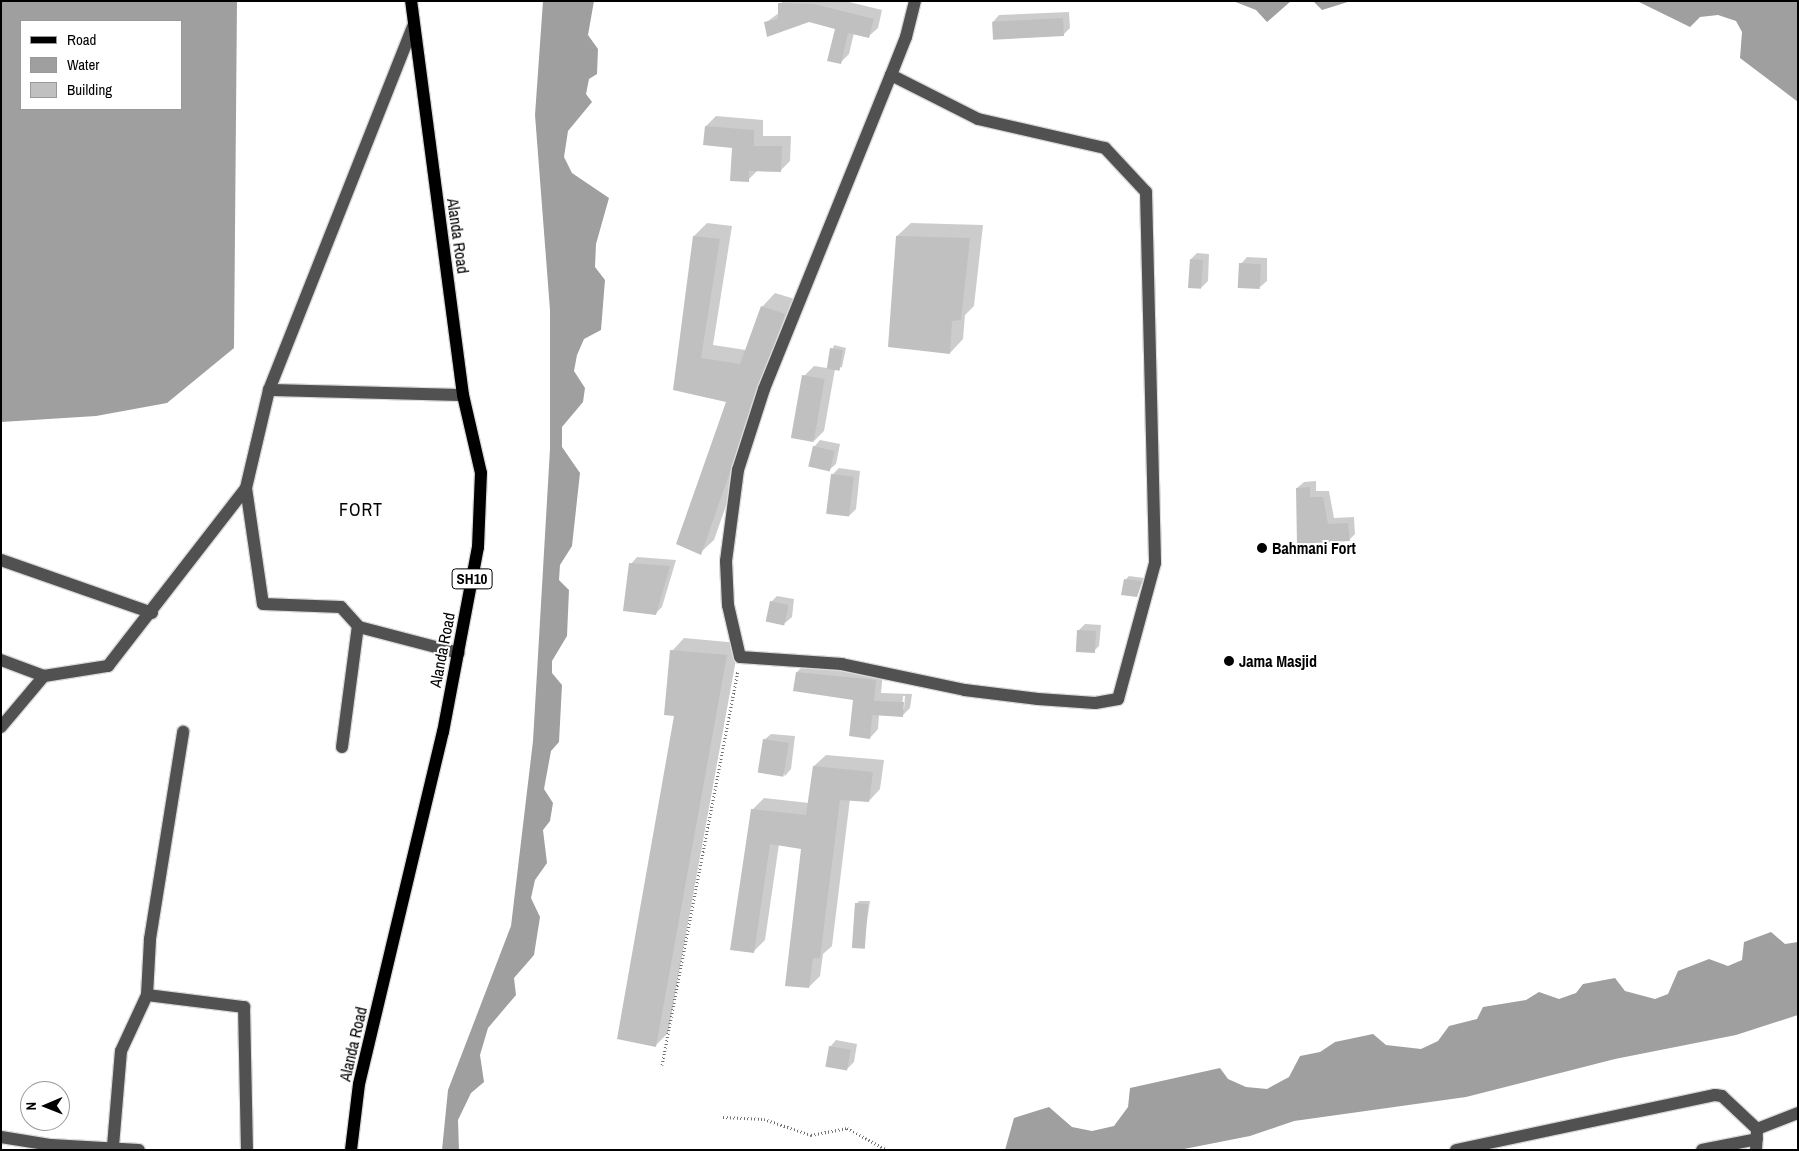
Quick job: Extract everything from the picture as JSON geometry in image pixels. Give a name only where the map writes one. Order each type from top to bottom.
[{"type":"main road","name":"Alanda Road","points":[[351,1150],[360,1084],[459,653],[478,547],[482,473],[463,395],[412,26],[411,1]]},
{"type":"street","points":[[890,74],[978,119],[1105,148],[1146,192],[1155,563],[1128,675],[1118,699],[1095,703],[965,690],[842,664],[740,657],[728,605],[726,562],[738,470],[764,389],[890,74],[915,1]]},
{"type":"street","points":[[412,26],[269,390],[246,488],[263,604],[340,607],[358,626],[459,653]]},
{"type":"street","points":[[269,390],[463,395]]},
{"type":"street","points":[[1,660],[44,676],[108,666],[152,613],[246,488]]},
{"type":"street","points":[[1,560],[152,613]]},
{"type":"street","points":[[342,747],[358,626]]},
{"type":"street","points":[[1,727],[44,676]]},
{"type":"street","points":[[113,1146],[121,1051],[147,996],[150,939],[183,732]]},
{"type":"street","points":[[147,996],[244,1008],[247,1150]]},
{"type":"street","points":[[1456,1150],[1715,1095],[1722,1096],[1757,1139]]},
{"type":"street","points":[[1702,1150],[1757,1139],[1798,1113]]},
{"type":"street","points":[[1,1137],[51,1145],[113,1146],[134,1149]]},
{"type":"path","points":[[662,1065],[740,657]]},
{"type":"path","points":[[723,1117],[764,1119],[811,1135],[848,1128],[886,1150]]},
{"type":"water","points":[[1,1],[237,1],[234,348],[167,403],[96,416],[1,422]]},
{"type":"water","points":[[543,1],[594,1],[588,35],[598,49],[597,74],[589,79],[586,94],[592,102],[568,131],[564,157],[572,173],[609,198],[596,244],[595,267],[605,280],[601,330],[584,339],[577,355],[574,371],[585,388],[583,402],[562,427],[562,447],[580,473],[572,546],[560,565],[559,580],[569,590],[567,636],[552,661],[552,673],[562,685],[559,742],[551,751],[544,789],[553,803],[550,821],[543,830],[547,863],[535,880],[531,898],[540,917],[534,955],[514,978],[516,995],[488,1028],[480,1055],[484,1082],[471,1093],[458,1120],[459,1150],[442,1150],[448,1090],[511,926],[533,741],[550,449],[550,310],[535,115]]},
{"type":"water","points":[[1233,1],[1291,1],[1267,22],[1256,10]]},
{"type":"water","points":[[1313,1],[1351,1],[1322,10]]},
{"type":"water","points":[[1637,1],[1798,1],[1798,102],[1740,58],[1742,32],[1736,21],[1718,15],[1700,17],[1690,27]]},
{"type":"water","points":[[1771,932],[1785,944],[1798,942],[1798,1015],[1736,1035],[1615,1059],[1466,1097],[1294,1121],[1250,1136],[1179,1150],[1005,1150],[1014,1118],[1049,1107],[1072,1127],[1092,1131],[1114,1126],[1128,1107],[1130,1088],[1220,1068],[1228,1079],[1246,1087],[1267,1089],[1289,1077],[1300,1056],[1320,1052],[1335,1042],[1373,1034],[1386,1045],[1421,1049],[1438,1041],[1449,1026],[1477,1019],[1483,1007],[1526,1000],[1539,992],[1559,999],[1576,993],[1583,984],[1615,978],[1625,991],[1655,999],[1668,994],[1678,971],[1709,959],[1728,966],[1742,960],[1744,942]]},
{"type":"building","points":[[778,3],[814,4],[874,19],[869,38],[848,33],[841,64],[827,61],[835,29],[809,22],[767,37],[764,22],[778,19]]},
{"type":"building","points":[[1063,18],[1064,36],[993,40],[992,22]]},
{"type":"building","points":[[705,126],[754,130],[754,146],[782,146],[781,172],[749,171],[749,182],[730,181],[732,148],[703,145]]},
{"type":"building","points":[[693,236],[720,239],[701,358],[740,364],[761,306],[785,314],[701,555],[676,544],[726,402],[673,390]]},
{"type":"building","points":[[896,236],[970,238],[961,320],[952,321],[950,354],[888,347]]},
{"type":"building","points":[[1190,259],[1203,260],[1201,289],[1188,288]]},
{"type":"building","points":[[1239,263],[1261,264],[1260,289],[1238,288]]},
{"type":"building","points":[[830,348],[843,350],[840,371],[827,369]]},
{"type":"building","points":[[802,375],[825,379],[814,442],[791,438]]},
{"type":"building","points":[[813,446],[834,451],[830,471],[808,466]]},
{"type":"building","points":[[831,474],[854,477],[849,517],[826,514]]},
{"type":"building","points":[[1310,487],[1310,497],[1323,497],[1328,524],[1348,523],[1350,541],[1297,544],[1296,488]]},
{"type":"building","points":[[629,563],[670,566],[656,615],[623,611]]},
{"type":"building","points":[[1124,579],[1142,581],[1137,597],[1121,595]]},
{"type":"building","points":[[770,601],[789,605],[784,625],[766,622]]},
{"type":"building","points":[[1077,630],[1096,631],[1095,653],[1076,652]]},
{"type":"building","points":[[670,650],[727,655],[656,1047],[617,1039],[674,716],[664,715]]},
{"type":"building","points":[[796,672],[876,680],[874,701],[904,702],[903,717],[872,715],[870,739],[849,736],[853,700],[793,691]]},
{"type":"building","points":[[763,739],[789,743],[783,777],[758,773]]},
{"type":"building","points":[[813,766],[873,772],[869,802],[840,800],[820,958],[813,958],[809,988],[785,986],[801,849],[770,844],[754,953],[730,950],[751,809],[806,815]]},
{"type":"building","points":[[855,903],[868,904],[865,949],[852,948]]},
{"type":"building","points":[[829,1046],[851,1050],[847,1071],[825,1067]]},
{"type":"place","name":"Bahmani Fort","points":[[1262,548]]},
{"type":"place","name":"Jama Masjid","points":[[1229,661]]},
{"type":"district","name":"FORT","points":[[361,510]]}]
